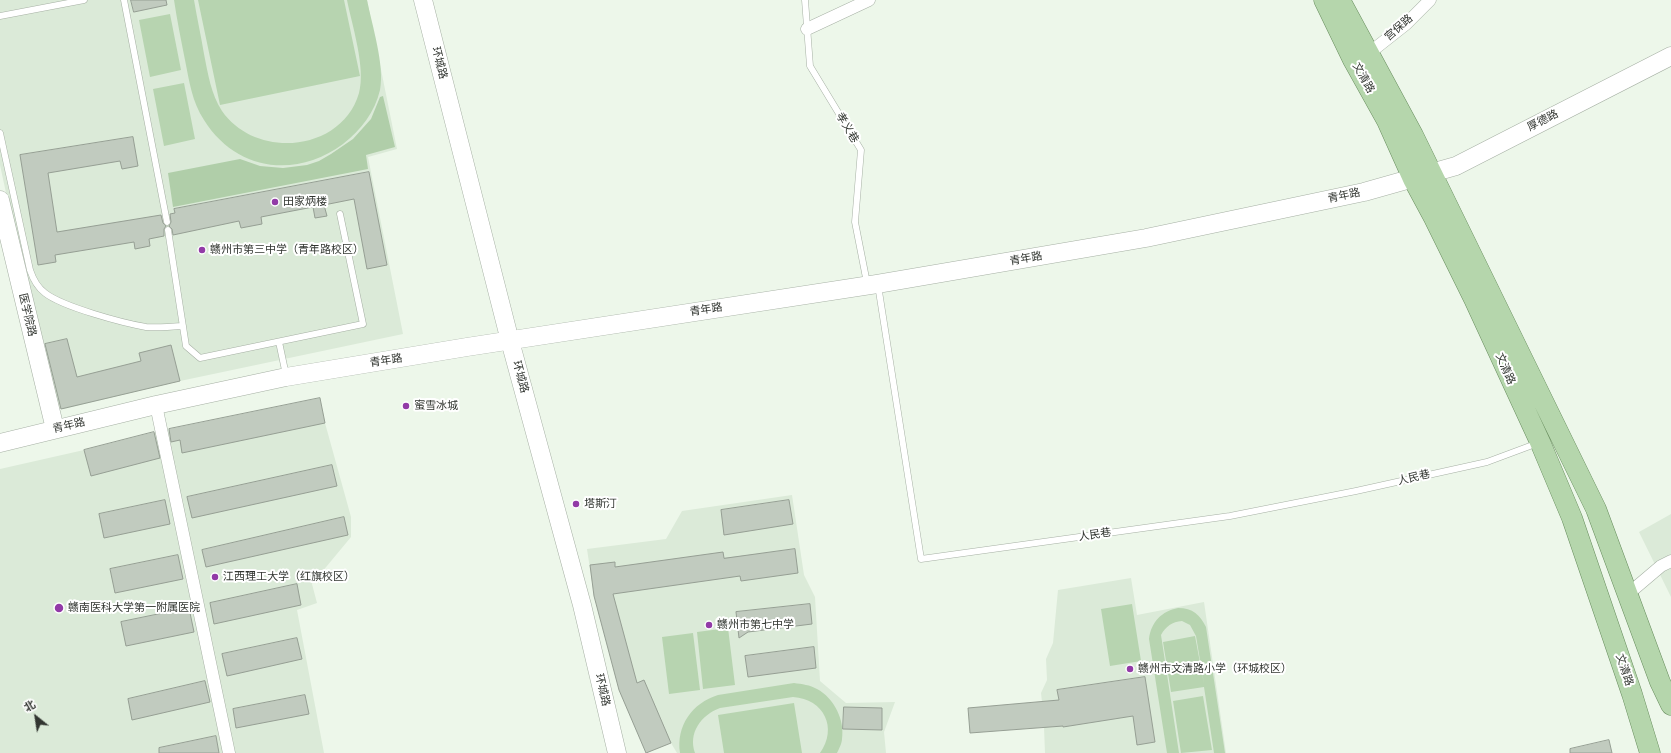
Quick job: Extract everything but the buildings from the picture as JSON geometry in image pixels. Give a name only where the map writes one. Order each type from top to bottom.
[{"type":"main road","name":"文清路","points":[[1324,0],[1353,60],[1387,121],[1422,176],[1596,509],[1660,682],[1671,705]]},
{"type":"main road","name":"文清路","points":[[1340,0],[1413,135],[1422,176],[1434,218],[1474,298],[1540,442],[1572,518],[1632,694],[1650,753]]},
{"type":"street","name":"环城路","points":[[424,0],[510,341],[582,606],[617,753]]},
{"type":"street","points":[[807,28],[869,0]]},
{"type":"street","name":"宫保路","points":[[1368,54],[1406,24],[1430,0]]},
{"type":"street","name":"厚德路","points":[[1422,176],[1456,166],[1671,56]]},
{"type":"street","name":"青年路","points":[[0,443],[156,405],[286,377],[873,284],[1146,238],[1364,192],[1422,176]]},
{"type":"street","name":"医学院路","points":[[0,200],[55,429]]},
{"type":"street","points":[[156,405],[229,753]]},
{"type":"street","points":[[1628,594],[1661,566],[1671,560]]},
{"type":"lane","points":[[0,16],[84,0]]},
{"type":"lane","points":[[124,0],[167,222]]},
{"type":"lane","name":"孝义巷","points":[[805,0],[810,66],[861,150],[855,222],[873,284]]},
{"type":"lane","points":[[0,133],[30,270],[33,278],[41,289],[57,300],[127,323],[146,327],[165,328],[183,326]]},
{"type":"lane","points":[[168,230],[186,346],[200,358],[363,324],[340,214]]},
{"type":"lane","name":"人民巷","points":[[873,284],[920,559],[1230,516],[1356,491],[1487,462],[1540,442]]},
{"type":"lane","points":[[279,342],[286,377]]},
{"type":"shaded area","name":"赣州市第三中学（青年路校区）","points":[[0,0],[367,0],[397,149],[368,157],[403,334],[180,381],[59,409],[56,406],[39,346],[0,165]]},
{"type":"shaded area","name":"江西理工大学（红旗校区）","points":[[320,398],[325,423],[351,517],[351,537],[312,584],[317,603],[297,610],[324,753],[0,753],[0,469],[153,433]]},
{"type":"shaded area","name":"赣州市第七中学","points":[[792,495],[804,575],[815,597],[820,681],[846,703],[895,702],[884,732],[886,753],[677,753],[671,743],[646,753],[619,690],[594,596],[587,549],[666,539],[682,511]]},
{"type":"shaded area","points":[[1671,514],[1671,597],[1639,532]]},
{"type":"shaded area","name":"赣州市文清路小学（环城校区）","points":[[1131,578],[1137,615],[1204,602],[1226,753],[1045,753],[1044,727],[970,733],[968,708],[1042,702],[1041,693],[1047,680],[1046,659],[1053,643],[1058,590]]},
{"type":"green space","points":[[174,0],[194,0],[210,84],[222,111],[237,127],[255,137],[276,142],[297,142],[317,138],[335,128],[350,113],[359,93],[361,71],[358,46],[347,0],[367,0],[381,69],[380,90],[375,106],[356,133],[343,144],[325,155],[306,162],[287,165],[268,164],[250,159],[233,150],[217,137],[200,113],[190,83]]},
{"type":"green space","points":[[198,0],[344,0],[360,76],[220,105]]},
{"type":"green space","points":[[170,14],[181,70],[150,77],[139,20]]},
{"type":"green space","points":[[184,83],[195,139],[164,146],[153,89]]},
{"type":"green space","points":[[383,96],[395,147],[366,155],[368,169],[173,207],[168,173],[240,159],[260,166],[283,168],[307,165],[319,161],[353,139],[371,119],[380,97]]},
{"type":"green space","points":[[1132,604],[1141,661],[1110,666],[1101,609]]},
{"type":"green space","points":[[1172,609],[1188,609],[1195,613],[1206,627],[1225,753],[1214,753],[1204,687],[1171,692],[1163,642],[1195,636],[1204,684],[1196,636],[1190,625],[1182,621],[1175,622],[1170,625],[1161,635],[1179,753],[1167,753],[1149,639],[1152,627],[1158,618]]},
{"type":"green space","points":[[728,628],[735,685],[703,689],[697,632]]},
{"type":"green space","points":[[693,633],[700,690],[669,694],[662,637]]},
{"type":"green space","points":[[794,683],[817,689],[828,698],[837,710],[842,724],[842,742],[837,753],[820,753],[828,734],[828,725],[825,716],[820,709],[813,703],[804,699],[793,697],[720,708],[713,711],[702,720],[695,732],[693,746],[695,753],[680,753],[679,743],[683,725],[693,710],[709,699],[718,695]]},
{"type":"green space","points":[[1203,696],[1212,750],[1181,753],[1173,701]]},
{"type":"green space","points":[[794,703],[802,753],[724,753],[718,715]]},
{"type":"place","name":"田家炳楼","points":[[275,202]]},
{"type":"place","name":"赣州市第三中学（青年路校区）","points":[[202,250]]},
{"type":"place","name":"蜜雪冰城","points":[[406,406]]},
{"type":"place","name":"塔斯汀","points":[[576,504]]},
{"type":"place","name":"江西理工大学（红旗校区）","points":[[215,577]]},
{"type":"place","name":"赣南医科大学第一附属医院","points":[[59,608]]},
{"type":"place","name":"赣州市第七中学","points":[[709,625]]},
{"type":"place","name":"赣州市文清路小学（环城校区）","points":[[1130,669]]}]
